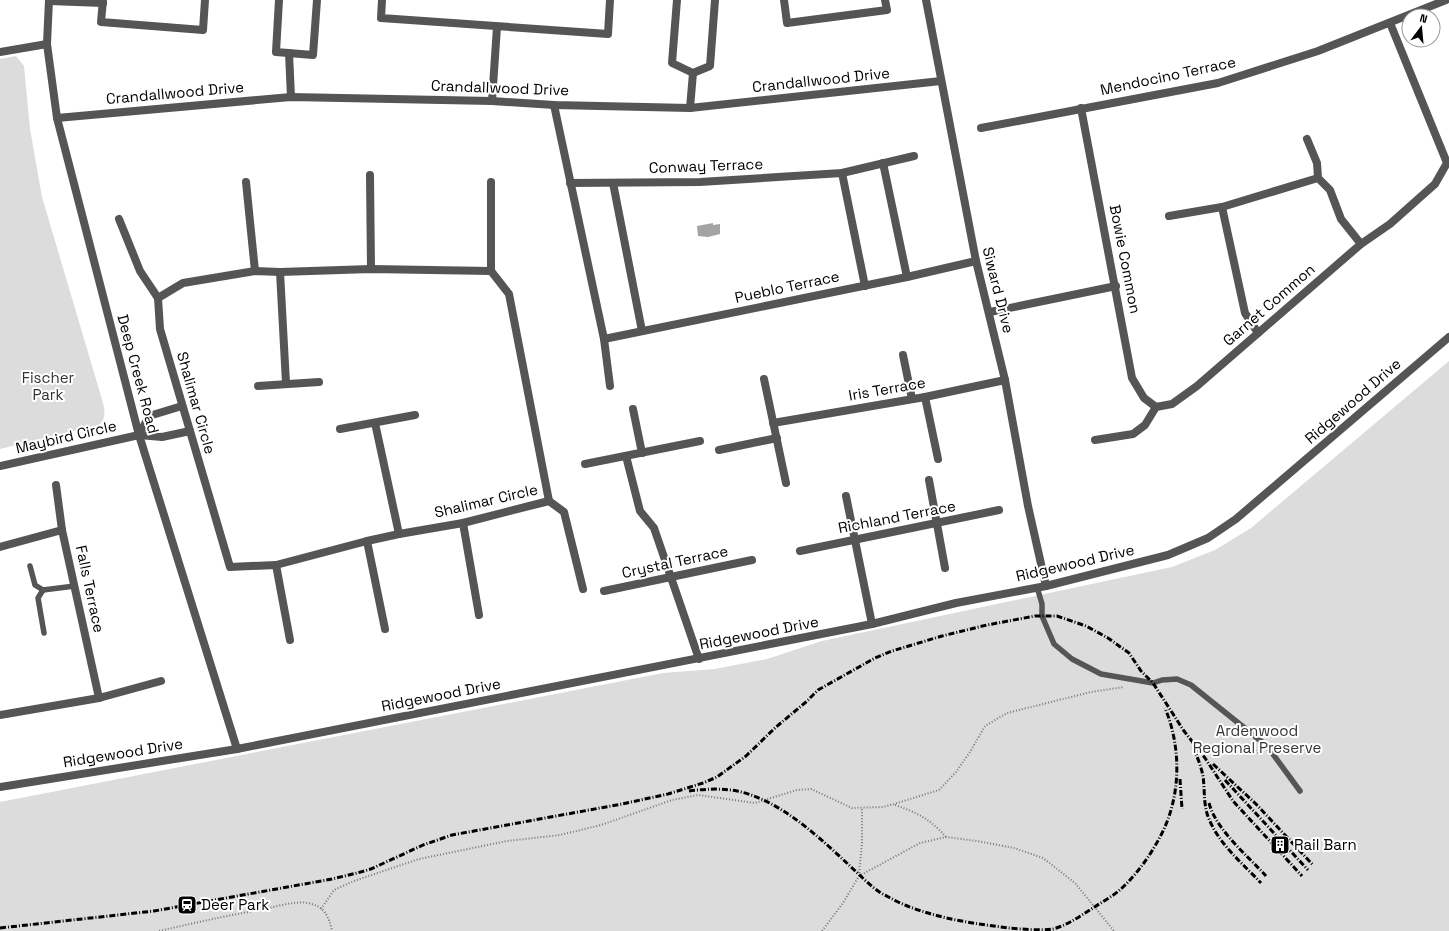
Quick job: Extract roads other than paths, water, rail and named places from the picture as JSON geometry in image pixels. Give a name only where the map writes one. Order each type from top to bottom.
[{"type":"street","points":[[49,0],[103,2],[101,22],[203,30],[205,0]]},
{"type":"street","name":"Deep Creek Road","points":[[49,0],[47,44],[57,118],[139,435],[237,749]]},
{"type":"street","points":[[279,0],[276,52],[314,55],[317,0]]},
{"type":"street","points":[[382,0],[381,18],[608,34],[610,0]]},
{"type":"street","points":[[677,0],[672,63],[693,73],[710,66],[715,0]]},
{"type":"street","points":[[784,0],[787,23],[887,10],[885,0]]},
{"type":"street","name":"Siward Drive","points":[[926,0],[976,261],[1006,380],[1028,506],[1046,586]]},
{"type":"street","name":"Mendocino Terrace","points":[[981,128],[1218,83],[1318,51],[1446,0]]},
{"type":"street","name":"Garnet Common","points":[[1156,407],[1172,404],[1197,386],[1361,244],[1390,224],[1435,184],[1447,163],[1390,23]]},
{"type":"street","points":[[492,101],[497,27]]},
{"type":"street","points":[[0,52],[47,44]]},
{"type":"street","points":[[289,53],[291,97]]},
{"type":"street","points":[[690,108],[693,73]]},
{"type":"street","name":"Crandallwood Drive","points":[[57,118],[291,97],[492,101],[690,108],[941,81]]},
{"type":"street","points":[[554,104],[604,339],[610,386]]},
{"type":"street","name":"Bowie Common","points":[[1081,108],[1116,286],[1132,378],[1144,398],[1156,407]]},
{"type":"street","points":[[1307,139],[1317,163],[1318,178],[1330,190],[1342,219],[1361,244]]},
{"type":"street","name":"Conway Terrace","points":[[570,183],[700,182],[842,172],[914,156]]},
{"type":"street","points":[[883,163],[907,277]]},
{"type":"street","points":[[842,172],[865,286]]},
{"type":"street","points":[[370,175],[372,269]]},
{"type":"street","points":[[1169,216],[1222,207],[1318,178]]},
{"type":"street","points":[[246,182],[255,271]]},
{"type":"street","points":[[119,219],[140,271],[158,298],[183,283],[255,271],[280,272],[372,269],[491,271],[491,182]]},
{"type":"street","points":[[613,183],[642,331]]},
{"type":"street","points":[[1222,207],[1245,313],[1258,333]]},
{"type":"street","name":"Pueblo Terrace","points":[[604,339],[865,286],[976,261]]},
{"type":"street","name":"Shalimar Circle","points":[[158,298],[160,329],[230,567],[276,565],[367,540],[464,523],[549,501],[509,294],[491,271]]},
{"type":"street","points":[[280,272],[286,383]]},
{"type":"street","points":[[990,312],[1116,286]]},
{"type":"street","name":"Ridgewood Drive","points":[[0,787],[237,749],[699,659],[872,624],[956,604],[1046,586],[1168,555],[1208,538],[1236,519],[1449,337]]},
{"type":"street","points":[[903,355],[912,399]]},
{"type":"street","points":[[764,379],[786,483]]},
{"type":"street","name":"Iris Terrace","points":[[773,423],[925,397],[1006,380]]},
{"type":"street","points":[[258,386],[319,382]]},
{"type":"street","points":[[925,397],[938,460]]},
{"type":"street","name":"Maybird Circle","points":[[139,435],[149,416],[182,406]]},
{"type":"street","points":[[1095,440],[1133,434],[1145,425],[1156,407]]},
{"type":"street","points":[[633,409],[642,453]]},
{"type":"street","points":[[340,429],[415,415]]},
{"type":"street","points":[[375,423],[399,534]]},
{"type":"street","name":"Maybird Circle","points":[[0,466],[139,435],[162,436],[190,431]]},
{"type":"street","points":[[718,450],[777,438]]},
{"type":"street","points":[[585,464],[700,441]]},
{"type":"street","points":[[626,456],[640,512],[654,528],[699,659]]},
{"type":"street","points":[[929,480],[945,568]]},
{"type":"street","name":"Falls Terrace","points":[[56,485],[62,530],[99,698]]},
{"type":"street","points":[[846,496],[872,624]]},
{"type":"street","points":[[549,501],[564,512],[583,589]]},
{"type":"street","name":"Richland Terrace","points":[[800,551],[999,510]]},
{"type":"street","points":[[464,523],[479,615]]},
{"type":"street","points":[[0,547],[62,530]]},
{"type":"street","points":[[367,540],[385,630]]},
{"type":"street","name":"Crystal Terrace","points":[[604,591],[752,560]]},
{"type":"street","points":[[276,565],[290,640]]},
{"type":"street","points":[[0,715],[99,698],[161,681]]},
{"type":"lane","points":[[30,566],[35,585],[43,590],[75,586]]},
{"type":"lane","points":[[1037,587],[1042,604],[1042,616],[1054,644],[1072,659],[1101,674],[1153,683],[1162,680],[1177,680],[1191,685],[1267,746],[1300,791]]},
{"type":"lane","points":[[43,590],[38,598],[44,633]]},
{"type":"railway","points":[[0,928],[154,911],[332,879],[371,869],[423,845],[452,835],[622,804],[668,794],[717,777],[746,756],[818,690],[875,658],[892,651],[942,636],[987,625],[1035,616],[1057,616],[1086,626],[1108,638],[1129,653],[1141,671],[1153,683],[1184,731],[1205,758],[1233,801],[1302,876]]},
{"type":"railway","points":[[689,791],[713,789],[731,790],[768,802],[798,821],[812,832],[877,890],[896,901],[923,912],[951,919],[1009,928],[1043,930],[1053,929],[1074,920],[1121,889],[1143,864],[1160,837],[1172,806],[1177,773],[1174,740],[1171,724],[1165,708]]},
{"type":"railway","points":[[1193,747],[1202,772],[1207,814],[1213,828],[1225,845],[1261,883]]},
{"type":"railway","points":[[1213,764],[1256,804],[1313,865]]},
{"type":"railway","points":[[1180,779],[1182,809]]},
{"type":"railway","points":[[1225,780],[1308,870]]},
{"type":"railway","points":[[1209,803],[1218,823],[1225,833],[1266,876]]},
{"type":"place","name":"Rail Barn","points":[[1280,845]]},
{"type":"place","name":"Deer Park","points":[[187,905]]},
{"type":"park label","name":"Fischer Park","points":[[48,386]]},
{"type":"park label","name":"Ardenwood Regional Preserve","points":[[1257,740]]}]
